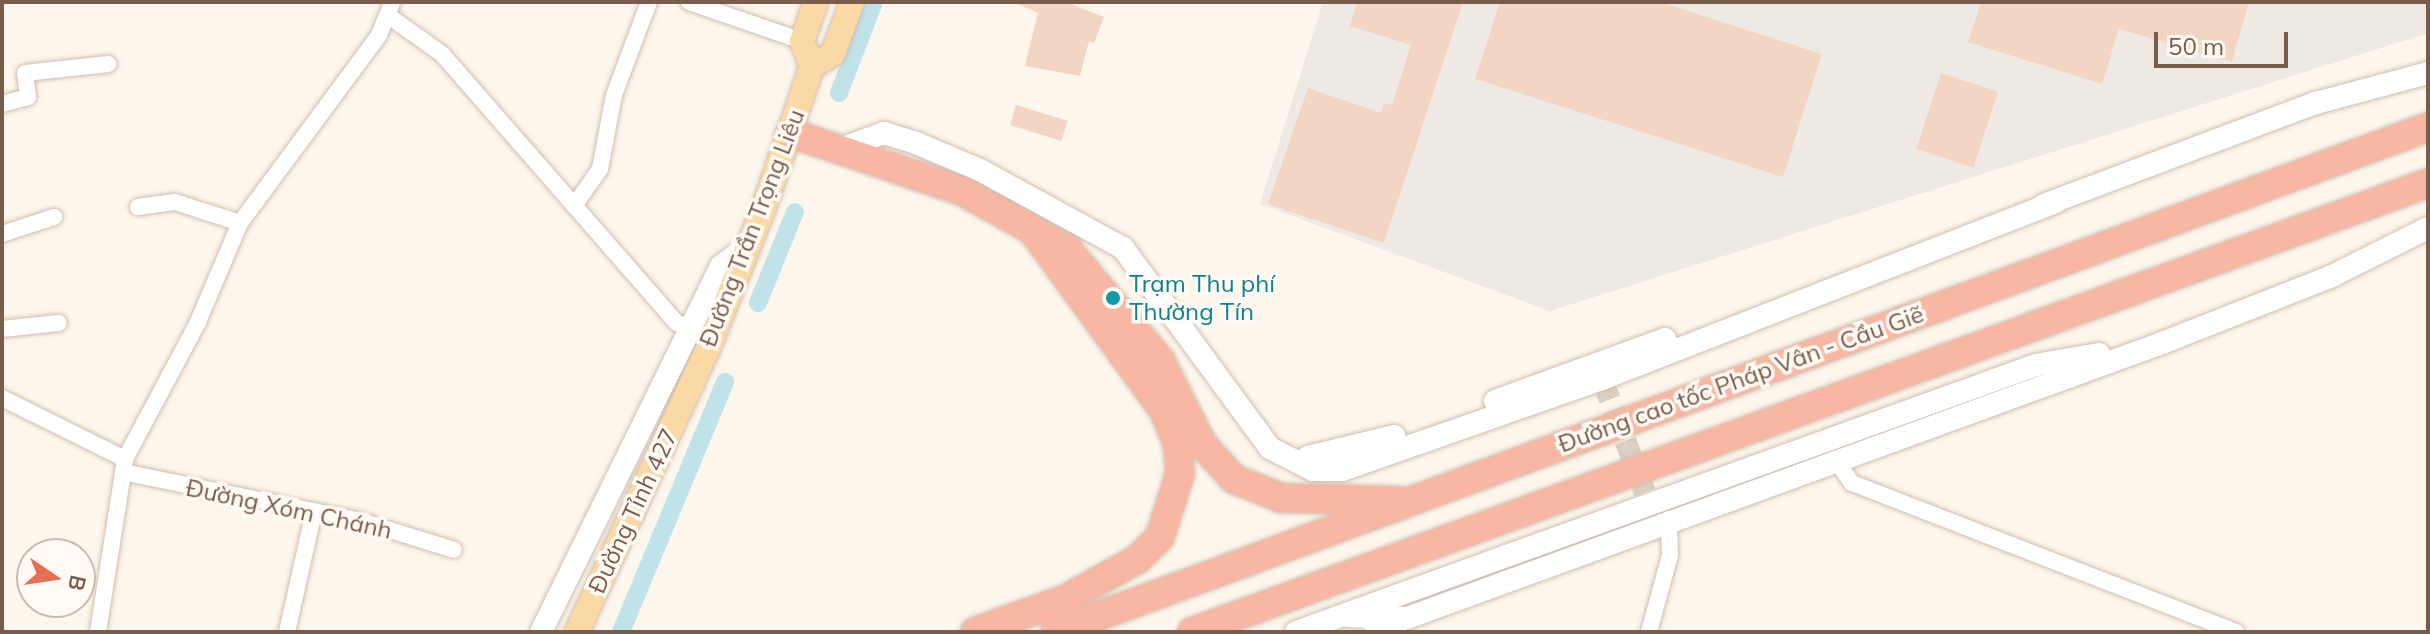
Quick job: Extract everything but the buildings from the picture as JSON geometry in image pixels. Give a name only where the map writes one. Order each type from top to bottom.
[{"type":"highway","name":"Đường cao tốc Pháp Vân - Cầu Giẽ","points":[[1055,632],[2428,127]]},
{"type":"highway","points":[[790,133],[962,191],[1033,231],[1086,267],[1160,360],[1202,444],[1234,479],[1281,498],[1409,502]]},
{"type":"highway","name":"Đường cao tốc Pháp Vân - Cầu Giẽ","points":[[1192,632],[2428,183]]},
{"type":"highway","points":[[975,632],[1066,599],[1138,559],[1160,537],[1180,474],[1178,445],[1165,412],[1033,231]]},
{"type":"main road","points":[[812,66],[802,41],[816,2]]},
{"type":"main road","name":"Đường Trần Trọng Liêu","points":[[689,389],[749,245],[812,66],[833,54],[852,2]]},
{"type":"main road","name":"Đường Tỉnh 427","points":[[577,632],[689,389]]},
{"type":"street","points":[[574,206],[600,169],[614,95],[649,2]]},
{"type":"street","points":[[689,2],[802,41]]},
{"type":"street","points":[[98,632],[124,465],[197,324],[240,223],[391,10],[442,54],[677,323],[691,328]]},
{"type":"street","points":[[2,104],[28,97],[25,73],[109,64]]},
{"type":"street","points":[[837,150],[884,133],[980,170],[1123,248],[1270,448],[1317,460],[1402,434],[1789,294],[1963,223],[2056,202],[2316,103],[2428,73]]},
{"type":"street","points":[[138,207],[175,202],[240,223]]},
{"type":"street","points":[[2,234],[54,217]]},
{"type":"street","points":[[1348,616],[1407,618],[1669,519],[2162,343],[2332,276],[2428,228]]},
{"type":"street","points":[[541,632],[721,266],[749,245]]},
{"type":"street","points":[[2,329],[59,323]]},
{"type":"street","points":[[1296,632],[1348,616],[2036,365],[2162,343]]},
{"type":"street","name":"Đường Xóm Chánh","points":[[2,398],[124,465],[314,511],[454,550]]},
{"type":"street","points":[[1835,459],[1852,483],[2236,632]]},
{"type":"street","points":[[287,632],[314,511]]},
{"type":"street","points":[[1649,632],[1670,555],[1669,519]]},
{"type":"street","points":[[1348,616],[1399,632]]},
{"type":"shaded area","points":[[1323,2],[2428,2],[2428,33],[1550,311],[1260,204]]},
{"type":"waterway","points":[[839,93],[874,2]]},
{"type":"waterway","points":[[758,303],[795,212]]},
{"type":"waterway","points":[[621,632],[725,382]]},
{"type":"tunnel","points":[[1602,379],[1650,506]]},
{"type":"place","name":"Trạm Thu phí Thường Tín","points":[[1113,298]]}]
